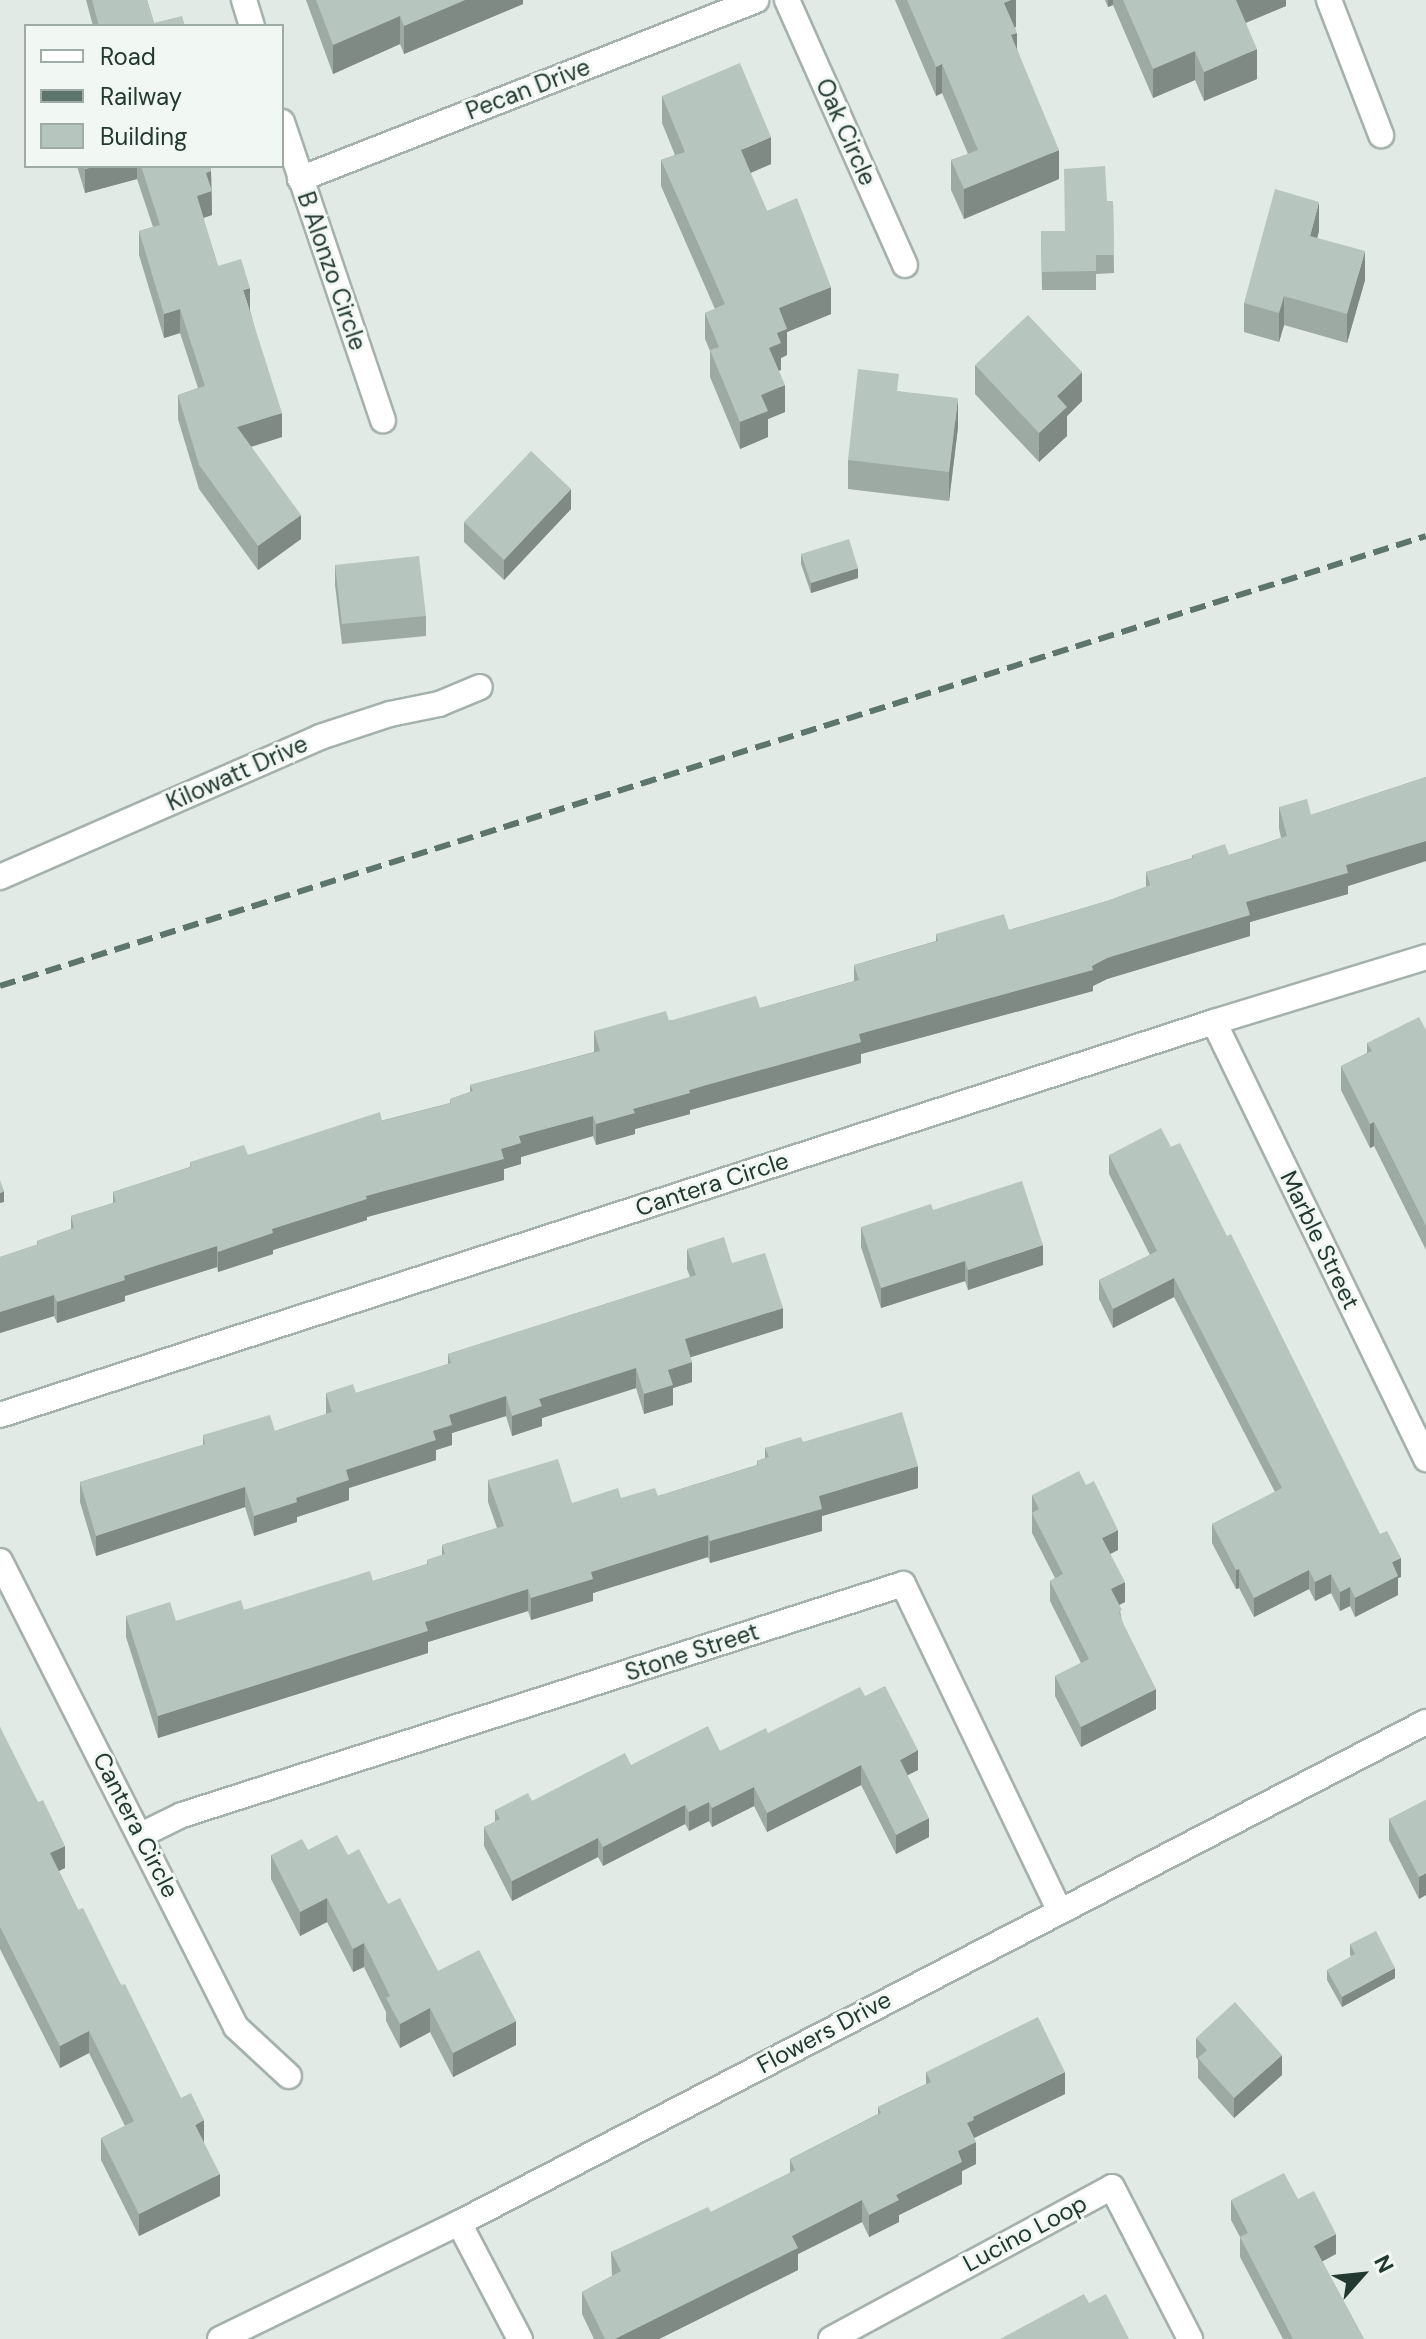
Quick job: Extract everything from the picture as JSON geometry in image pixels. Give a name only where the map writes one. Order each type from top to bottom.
[{"type":"street","points":[[244,0],[251,24]]},
{"type":"street","name":"Pecan Drive","points":[[300,179],[756,0]]},
{"type":"street","name":"Oak Circle","points":[[787,0],[905,265]]},
{"type":"street","points":[[1329,0],[1381,135]]},
{"type":"street","name":"B Alonzo Circle","points":[[284,128],[383,420]]},
{"type":"street","name":"Kilowatt Drive","points":[[0,877],[320,737],[390,714],[439,704],[480,687]]},
{"type":"street","name":"Cantera Circle","points":[[0,1415],[1214,1022],[1426,957]]},
{"type":"street","name":"Marble Street","points":[[1214,1022],[1426,1459]]},
{"type":"street","name":"Cantera Circle","points":[[0,1561],[236,2027],[289,2076]]},
{"type":"street","name":"Stone Street","points":[[141,1835],[182,1815],[903,1584],[1059,1909]]},
{"type":"street","name":"Flowers Drive","points":[[220,2339],[459,2223],[1059,1909],[1426,1722]]},
{"type":"street","name":"Lucino Loop","points":[[831,2339],[1112,2187],[1190,2339]]},
{"type":"street","points":[[459,2223],[520,2339]]},
{"type":"building","points":[[92,0],[147,0],[154,23],[182,16],[184,24],[98,24]]},
{"type":"building","points":[[316,0],[465,0],[404,26],[400,16],[333,45]]},
{"type":"building","points":[[907,0],[1011,0],[1004,3],[1017,33],[1011,35],[1059,150],[964,189],[951,160],[978,150],[942,64],[936,67]]},
{"type":"building","points":[[1123,0],[1236,0],[1257,49],[1204,72],[1195,51],[1153,69]]},
{"type":"building","points":[[740,63],[771,137],[741,150],[767,211],[797,198],[831,287],[779,308],[787,329],[777,333],[781,343],[769,348],[785,385],[761,395],[768,411],[740,422],[710,350],[719,347],[705,313],[725,304],[661,160],[685,152],[662,96]]},
{"type":"building","points":[[1105,166],[1107,201],[1113,201],[1114,255],[1096,255],[1096,271],[1042,272],[1041,231],[1065,231],[1064,169]]},
{"type":"building","points":[[142,168],[210,168],[211,171],[206,173],[212,191],[197,196],[218,266],[241,259],[250,288],[243,290],[282,413],[237,427],[301,515],[258,546],[199,465],[178,395],[205,386],[180,309],[164,314],[139,231],[160,225]]},
{"type":"building","points":[[1275,189],[1319,202],[1310,236],[1365,251],[1347,314],[1284,296],[1279,313],[1244,303]]},
{"type":"building","points":[[1028,315],[1082,372],[1057,396],[1067,407],[1039,433],[975,365]]},
{"type":"building","points":[[858,369],[899,374],[897,391],[958,398],[949,472],[848,460]]},
{"type":"building","points":[[531,451],[571,489],[504,560],[464,522]]},
{"type":"building","points":[[849,539],[858,568],[811,583],[801,554]]},
{"type":"building","points":[[419,556],[426,616],[342,624],[335,565]]},
{"type":"building","points":[[1426,777],[1426,841],[1346,865],[1348,873],[1246,902],[1250,915],[1107,958],[1092,966],[1093,970],[859,1034],[861,1042],[689,1090],[690,1093],[633,1109],[635,1113],[596,1124],[593,1116],[519,1136],[521,1143],[501,1149],[504,1159],[366,1196],[367,1199],[272,1229],[273,1233],[218,1252],[217,1246],[124,1276],[125,1280],[57,1302],[54,1295],[0,1312],[0,1257],[74,1228],[71,1216],[116,1202],[113,1192],[191,1167],[190,1162],[244,1145],[248,1155],[380,1112],[382,1121],[451,1103],[450,1099],[473,1091],[470,1085],[600,1051],[594,1031],[666,1011],[669,1021],[756,996],[760,1008],[859,980],[854,965],[938,941],[936,934],[1004,914],[1009,930],[1150,885],[1146,872],[1193,858],[1192,855],[1225,844],[1229,855],[1287,836],[1279,807],[1307,799],[1311,815]]},
{"type":"building","points":[[1419,1017],[1426,1030],[1426,1226],[1374,1122],[1370,1124],[1341,1066],[1372,1051],[1367,1043]]},
{"type":"building","points":[[1161,1128],[1171,1147],[1180,1143],[1227,1236],[1231,1234],[1380,1534],[1387,1531],[1401,1558],[1392,1562],[1398,1576],[1355,1598],[1350,1587],[1340,1592],[1331,1574],[1315,1582],[1309,1570],[1254,1598],[1212,1524],[1282,1488],[1174,1278],[1113,1309],[1099,1280],[1157,1251],[1109,1155]]},
{"type":"building","points":[[1022,1181],[1043,1245],[968,1270],[965,1261],[881,1288],[861,1227],[931,1204],[933,1210]]},
{"type":"building","points":[[724,1237],[732,1263],[765,1253],[783,1308],[685,1339],[692,1362],[668,1370],[673,1385],[644,1394],[636,1368],[539,1399],[542,1406],[512,1416],[506,1396],[449,1415],[452,1425],[433,1431],[436,1440],[346,1470],[349,1480],[296,1498],[297,1502],[254,1516],[245,1487],[96,1536],[80,1482],[205,1444],[203,1435],[270,1415],[275,1431],[332,1412],[326,1393],[353,1384],[356,1393],[451,1363],[448,1354],[696,1275],[687,1249]]},
{"type":"building","points":[[902,1412],[918,1466],[819,1496],[822,1509],[710,1541],[708,1535],[591,1572],[593,1579],[531,1598],[528,1589],[425,1622],[428,1631],[158,1716],[126,1616],[170,1602],[176,1621],[241,1600],[244,1610],[370,1571],[373,1581],[428,1564],[427,1560],[445,1554],[442,1545],[504,1526],[488,1480],[558,1459],[572,1503],[618,1488],[621,1498],[655,1488],[658,1496],[758,1465],[757,1461],[769,1457],[765,1448],[801,1437],[803,1442]]},
{"type":"building","points":[[1079,1471],[1086,1485],[1094,1481],[1118,1530],[1102,1538],[1125,1582],[1111,1589],[1122,1610],[1119,1612],[1124,1625],[1156,1689],[1081,1727],[1055,1676],[1089,1659],[1050,1581],[1063,1574],[1032,1513],[1039,1509],[1032,1495]]},
{"type":"building","points":[[885,1686],[918,1750],[900,1760],[929,1818],[896,1835],[861,1765],[767,1813],[754,1787],[712,1808],[709,1802],[689,1812],[685,1805],[603,1847],[598,1838],[512,1881],[484,1827],[500,1819],[495,1810],[528,1793],[532,1801],[625,1753],[631,1765],[708,1726],[720,1751],[766,1728],[768,1733],[860,1687],[865,1696]]},
{"type":"building","points":[[0,1727],[38,1802],[43,1800],[65,1846],[50,1853],[78,1910],[83,1908],[121,1985],[125,1984],[181,2098],[191,2093],[204,2120],[195,2125],[220,2174],[139,2214],[101,2138],[134,2121],[89,2031],[60,2046],[0,1927]]},
{"type":"building","points":[[1426,1800],[1426,1873],[1419,1877],[1389,1819]]},
{"type":"building","points":[[337,1835],[348,1855],[359,1849],[388,1904],[400,1898],[438,1971],[479,1950],[516,2021],[453,2053],[430,2008],[400,2024],[364,1943],[353,1949],[327,1898],[300,1912],[271,1855],[302,1839],[308,1850]]},
{"type":"building","points":[[1376,1931],[1395,1968],[1342,1997],[1327,1970],[1355,1954],[1350,1944]]},
{"type":"building","points":[[1235,2002],[1282,2055],[1234,2098],[1198,2058],[1207,2050],[1196,2038]]},
{"type":"building","points":[[1038,2017],[1065,2072],[973,2117],[974,2120],[967,2123],[976,2142],[958,2151],[962,2162],[896,2195],[899,2200],[869,2215],[862,2200],[792,2236],[798,2248],[615,2339],[605,2339],[582,2292],[621,2271],[611,2252],[708,2207],[711,2212],[795,2170],[790,2159],[881,2113],[878,2107],[931,2082],[926,2072]]},
{"type":"building","points":[[1284,2173],[1298,2199],[1314,2191],[1336,2234],[1314,2246],[1364,2339],[1293,2339],[1240,2237],[1248,2233],[1231,2200]]},
{"type":"building","points":[[1084,2294],[1089,2303],[1106,2294],[1129,2339],[1000,2339]]},
{"type":"railway","points":[[0,986],[1426,536]]}]
